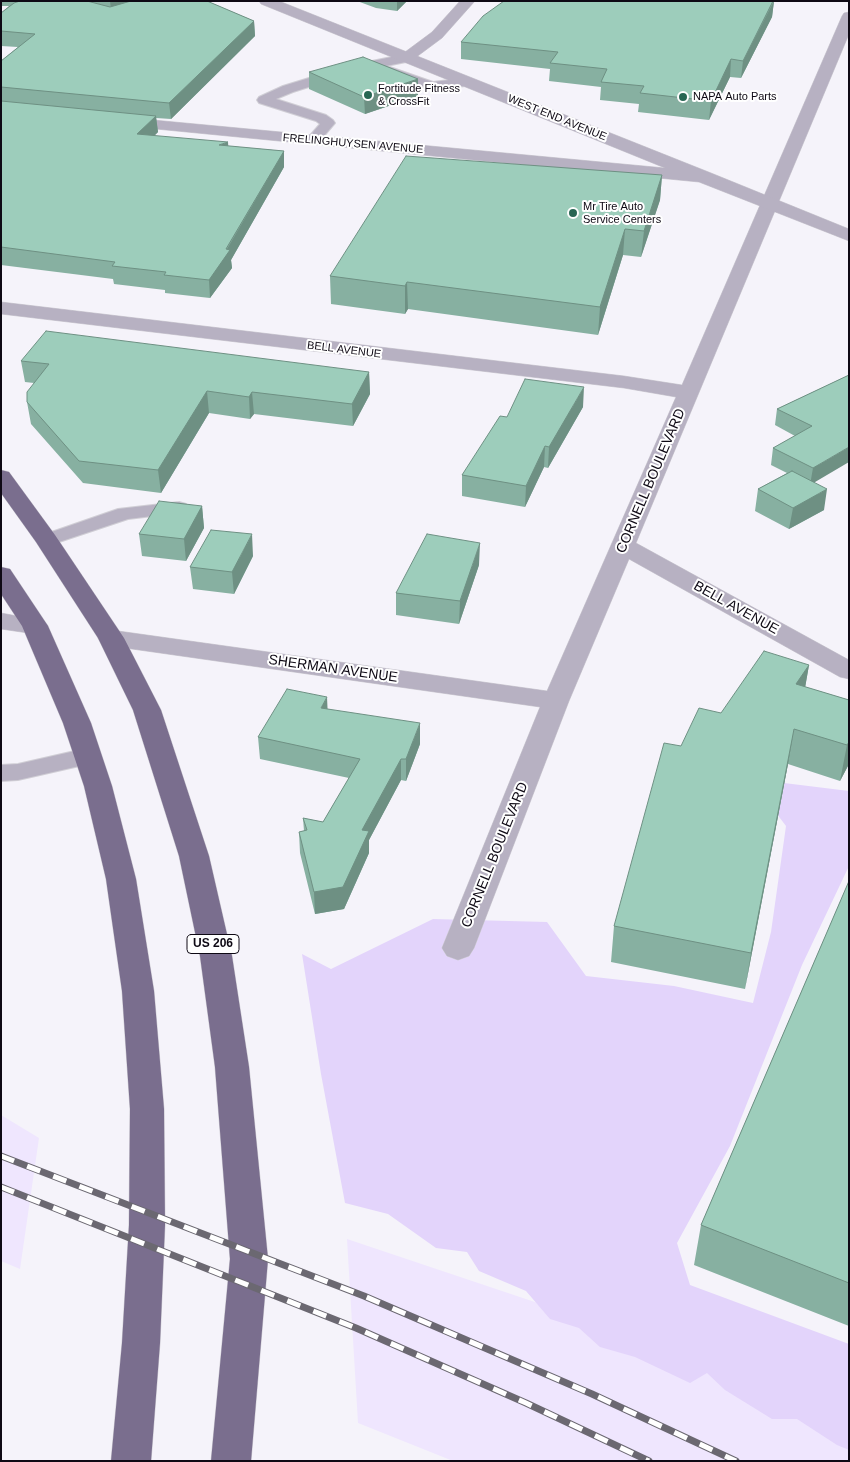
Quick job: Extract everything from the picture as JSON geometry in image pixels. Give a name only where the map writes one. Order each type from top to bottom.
[{"type":"highway","name":"US 206","points":[[1,477],[47,540],[111,638],[146,710],[171,780],[194,856],[216,956],[226,1021],[232,1067],[249,1259],[231,1461]]},
{"type":"highway","points":[[1,574],[35,626],[77,723],[98,786],[121,879],[138,991],[147,1109],[147,1234],[141,1343],[131,1461]]},
{"type":"street","name":"WEST END AVENUE","points":[[266,1],[849,236]]},
{"type":"street","points":[[406,58],[437,35],[468,1]]},
{"type":"street","name":"CORNELL BOULEVARD","points":[[458,948],[556,701],[624,546],[688,392],[770,204],[841,52],[849,16]]},
{"type":"street","name":"FRELINGHUYSEN AVENUE","points":[[108,120],[704,177]]},
{"type":"street","name":"BELL AVENUE","points":[[1,308],[624,382],[688,392]]},
{"type":"street","name":"BELL AVENUE","points":[[624,546],[849,671]]},
{"type":"street","points":[[1,621],[35,626]]},
{"type":"street","name":"SHERMAN AVENUE","points":[[111,638],[556,701]]},
{"type":"lane","points":[[313,140],[328,123],[321,118],[264,100],[288,89],[406,58]]},
{"type":"lane","points":[[374,65],[432,86],[465,82]]},
{"type":"lane","points":[[47,540],[125,513],[179,508]]},
{"type":"lane","points":[[1,773],[18,772],[88,756]]},
{"type":"shaded area","points":[[784,783],[849,791],[849,866],[802,965],[730,1146],[677,1243],[690,1285],[849,1344],[849,1450],[837,1445],[797,1419],[772,1419],[725,1390],[707,1373],[690,1383],[635,1357],[600,1347],[579,1328],[550,1319],[526,1291],[479,1271],[467,1252],[436,1248],[388,1214],[345,1203],[321,1074],[302,954],[331,969],[433,919],[547,922],[586,976],[674,986],[753,1003],[771,932],[786,826],[755,785]]},
{"type":"shaded area","points":[[1,1115],[39,1138],[20,1269],[1,1261]]},
{"type":"shaded area","points":[[347,1239],[654,1342],[849,1436],[849,1461],[453,1461],[358,1423]]},
{"type":"building","points":[[20,1],[87,1],[110,7],[131,1],[207,1],[254,21],[169,103],[1,87],[1,61],[35,34],[1,31],[1,13],[14,3]]},
{"type":"building","points":[[504,1],[773,1],[743,61],[731,59],[711,101],[640,93],[644,86],[601,82],[607,69],[550,63],[558,52],[461,42],[483,16]]},
{"type":"building","points":[[363,57],[418,79],[364,97],[309,72]]},
{"type":"building","points":[[1,101],[156,116],[137,134],[228,142],[219,145],[284,151],[226,249],[230,250],[209,280],[164,275],[166,272],[112,266],[115,262],[1,247]]},
{"type":"building","points":[[406,156],[662,175],[644,231],[625,229],[600,307],[407,282],[405,286],[330,276]]},
{"type":"building","points":[[46,331],[369,372],[352,404],[252,392],[249,397],[207,391],[158,470],[79,461],[27,402],[27,392],[49,364],[21,361]]},
{"type":"building","points":[[849,375],[849,447],[813,468],[773,448],[812,426],[777,409]]},
{"type":"building","points":[[525,379],[584,387],[549,447],[545,446],[526,486],[462,475],[500,416],[507,417]]},
{"type":"building","points":[[792,471],[827,489],[793,508],[758,489]]},
{"type":"building","points":[[159,501],[202,506],[184,539],[139,534]]},
{"type":"building","points":[[211,530],[252,534],[232,572],[190,567]]},
{"type":"building","points":[[427,534],[480,543],[460,601],[396,593]]},
{"type":"building","points":[[764,651],[809,665],[796,684],[849,700],[849,742],[847,745],[794,729],[751,953],[614,926],[664,743],[681,746],[699,708],[721,713]]},
{"type":"building","points":[[287,689],[327,697],[321,708],[420,723],[406,759],[401,759],[362,830],[369,831],[343,887],[314,892],[299,832],[307,830],[303,818],[323,822],[360,759],[258,737]]},
{"type":"building","points":[[849,881],[849,1283],[701,1225]]},
{"type":"railway","points":[[1,1156],[364,1296],[592,1394],[736,1461]]},
{"type":"railway","points":[[1,1187],[356,1328],[526,1403],[649,1461]]},
{"type":"place","name":"Fortitude Fitness & CrossFit","points":[[368,95]]},
{"type":"place","name":"NAPA Auto Parts","points":[[683,97]]},
{"type":"place","name":"Mr Tire Auto Service Centers","points":[[573,213]]}]
